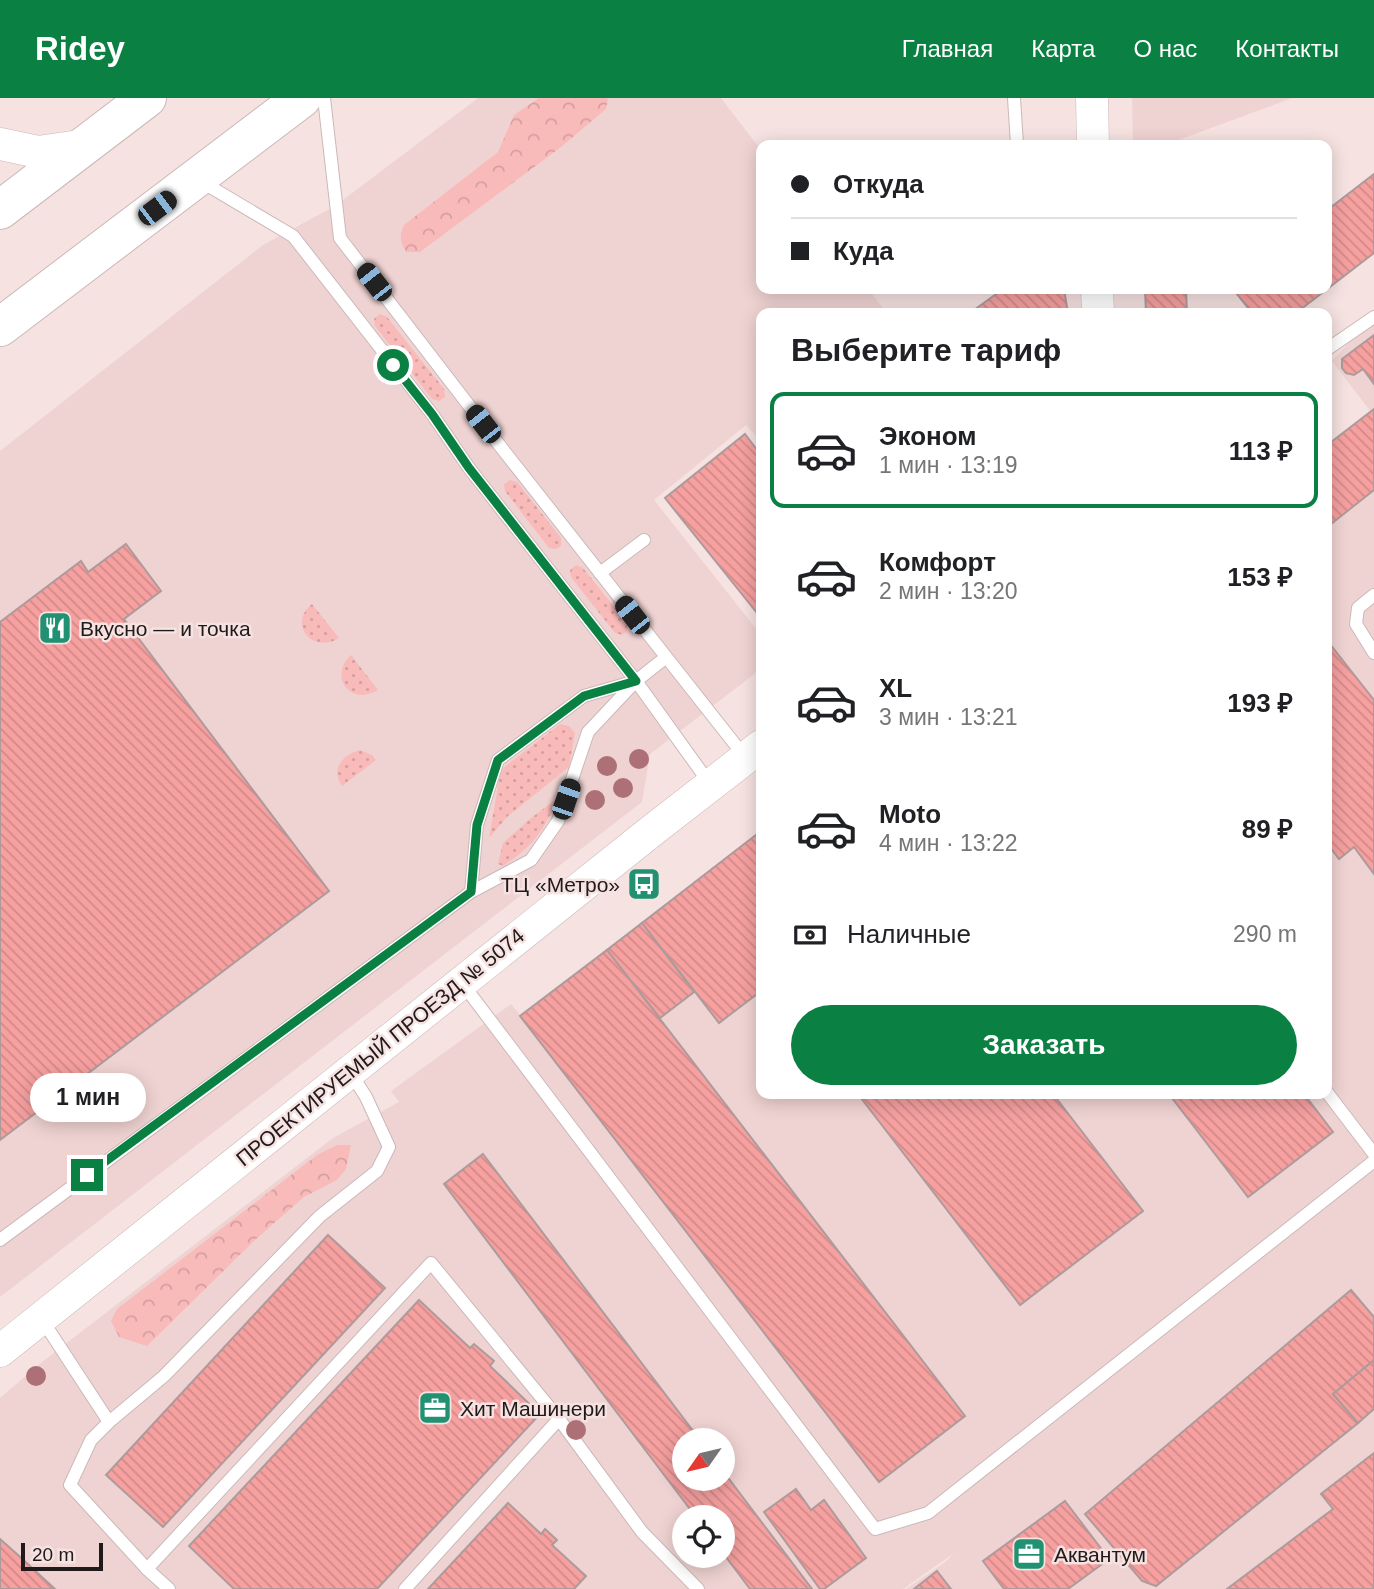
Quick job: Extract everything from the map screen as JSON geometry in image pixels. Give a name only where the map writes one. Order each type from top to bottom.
[{"type":"highway","points":[[0,210],[147,98]]},
{"type":"highway","points":[[0,327],[302,98]]},
{"type":"street","points":[[1092,98],[1093,140]]},
{"type":"street","points":[[0,144],[38,152],[86,145]]},
{"type":"street","name":"ПРОЕКТИРУЕМЫЙ ПРОЕЗД № 5074","points":[[0,1351],[753,752]]},
{"type":"lane","points":[[324,98],[340,238],[665,658],[753,752]]},
{"type":"lane","points":[[1014,98],[1017,140]]},
{"type":"lane","points":[[196,178],[293,236],[432,414],[469,468],[636,681],[710,785]]},
{"type":"lane","points":[[1332,346],[1374,317]]},
{"type":"lane","points":[[600,573],[644,540]]},
{"type":"lane","points":[[1374,595],[1358,608],[1356,616],[1359,631],[1374,653]]},
{"type":"lane","points":[[0,1240],[471,892],[531,860],[558,821],[588,732],[636,681],[665,658]]},
{"type":"lane","points":[[471,892],[477,825],[498,760],[584,696],[636,681]]},
{"type":"lane","points":[[462,982],[875,1529],[928,1513],[1374,1161]]},
{"type":"lane","points":[[169,1589],[147,1569],[70,1485],[91,1440],[108,1422],[164,1376],[320,1216],[377,1171],[389,1147],[366,1097],[350,1072]]},
{"type":"lane","points":[[1332,1099],[1374,1154]]},
{"type":"lane","points":[[147,1569],[431,1263],[559,1419],[642,1532],[698,1589]]},
{"type":"lane","points":[[41,1318],[108,1422]]},
{"type":"lane","points":[[405,1589],[559,1419]]},
{"type":"shaded area","points":[[478,98],[721,98],[756,144],[756,294],[872,294],[883,308],[756,308],[756,436],[746,425],[654,500],[756,629],[756,673],[650,754],[642,802],[0,1297],[0,451],[263,245],[335,206]]},
{"type":"shaded area","points":[[1132,98],[1292,98],[1179,140],[1133,140]]},
{"type":"shaded area","points":[[1374,316],[1374,1589],[906,1589],[954,1553],[903,1589],[0,1589],[0,1398],[42,1362],[333,1138],[399,1102],[391,1091],[511,1004],[521,1016],[756,835],[756,1099],[1332,1099],[1332,442],[1371,412],[1332,361]]},
{"type":"green space","points":[[539,98],[608,100],[606,109],[561,147],[420,252],[406,252],[401,239],[404,225],[498,152],[514,115]]},
{"type":"green space","points":[[380,314],[387,317],[444,389],[445,397],[439,401],[432,399],[375,326],[374,319]]},
{"type":"green space","points":[[510,480],[517,482],[561,538],[561,546],[556,549],[549,548],[505,491],[504,484]]},
{"type":"green space","points":[[576,565],[583,568],[627,623],[627,631],[622,635],[615,633],[571,577],[570,570]]},
{"type":"green space","points":[[312,604],[339,638],[320,643],[306,635],[302,620]]},
{"type":"green space","points":[[351,655],[378,690],[359,695],[345,687],[342,672],[344,663]]},
{"type":"green space","points":[[560,724],[569,726],[575,733],[569,767],[508,816],[489,838],[503,768]]},
{"type":"green space","points":[[360,750],[372,755],[376,760],[342,786],[337,773],[340,763],[348,755]]},
{"type":"green space","points":[[558,798],[542,829],[530,844],[503,866],[498,864],[503,843]]},
{"type":"green space","points":[[337,1145],[351,1145],[346,1169],[337,1180],[304,1197],[255,1240],[147,1346],[119,1337],[111,1321],[117,1309],[317,1155]]},
{"type":"building","points":[[1374,174],[1374,253],[1332,285],[1332,206]]},
{"type":"building","points":[[996,294],[1065,294],[1067,308],[977,308]]},
{"type":"building","points":[[1145,294],[1186,294],[1187,308],[1146,308]]},
{"type":"building","points":[[1237,294],[1321,294],[1302,308],[1248,308]]},
{"type":"building","points":[[1374,335],[1374,384],[1363,369],[1354,375],[1346,373],[1342,368],[1342,359]]},
{"type":"building","points":[[1374,409],[1374,490],[1332,523],[1332,441]]},
{"type":"building","points":[[745,434],[756,448],[756,612],[665,498]]},
{"type":"building","points":[[126,544],[161,591],[124,619],[329,891],[0,1140],[0,622],[81,561],[88,572]]},
{"type":"building","points":[[1332,647],[1374,700],[1374,874],[1354,847],[1339,859],[1332,850]]},
{"type":"building","points":[[756,835],[756,995],[719,1023],[642,923]]},
{"type":"building","points":[[642,923],[694,992],[660,1018],[607,950]]},
{"type":"building","points":[[607,950],[965,1416],[879,1482],[520,1016]]},
{"type":"building","points":[[862,1099],[1057,1099],[1143,1211],[1020,1305]]},
{"type":"building","points":[[1173,1099],[1308,1099],[1333,1132],[1248,1197]]},
{"type":"building","points":[[483,1154],[691,1428],[672,1428],[672,1485],[444,1184]]},
{"type":"building","points":[[328,1235],[385,1288],[163,1527],[106,1475]]},
{"type":"building","points":[[1351,1290],[1374,1317],[1374,1360],[1333,1394],[1358,1423],[1156,1586],[1142,1581],[1085,1514]]},
{"type":"building","points":[[419,1300],[470,1348],[474,1344],[494,1361],[490,1366],[540,1414],[377,1589],[234,1589],[189,1546]]},
{"type":"building","points":[[1374,1360],[1374,1409],[1358,1423],[1333,1394]]},
{"type":"building","points":[[1374,1453],[1374,1589],[1227,1589],[1333,1509],[1321,1494]]},
{"type":"building","points":[[735,1487],[812,1589],[750,1589],[734,1568],[735,1505],[687,1505],[676,1491],[735,1491]]},
{"type":"building","points":[[796,1489],[811,1510],[824,1500],[866,1558],[824,1589],[820,1589],[764,1512]]},
{"type":"building","points":[[1065,1501],[1109,1559],[1068,1589],[1004,1589],[983,1561]]},
{"type":"building","points":[[508,1503],[541,1534],[545,1529],[557,1540],[552,1545],[586,1576],[574,1589],[428,1589]]},
{"type":"building","points":[[0,1539],[18,1555],[55,1589],[0,1589]]},
{"type":"building","points":[[937,1571],[951,1589],[914,1589]]},
{"type":"place","name":"Вкусно — и точка","points":[[55,628]]},
{"type":"place","name":"ТЦ «Метро»","points":[[644,884]]},
{"type":"place","name":"Хит Машинери","points":[[435,1408]]},
{"type":"place","name":"Аквантум","points":[[1029,1554]]},
{"type":"route","points":[[87,1175],[471,892],[477,825],[498,760],[584,696],[636,681],[469,468],[432,414],[393,365]]}]
